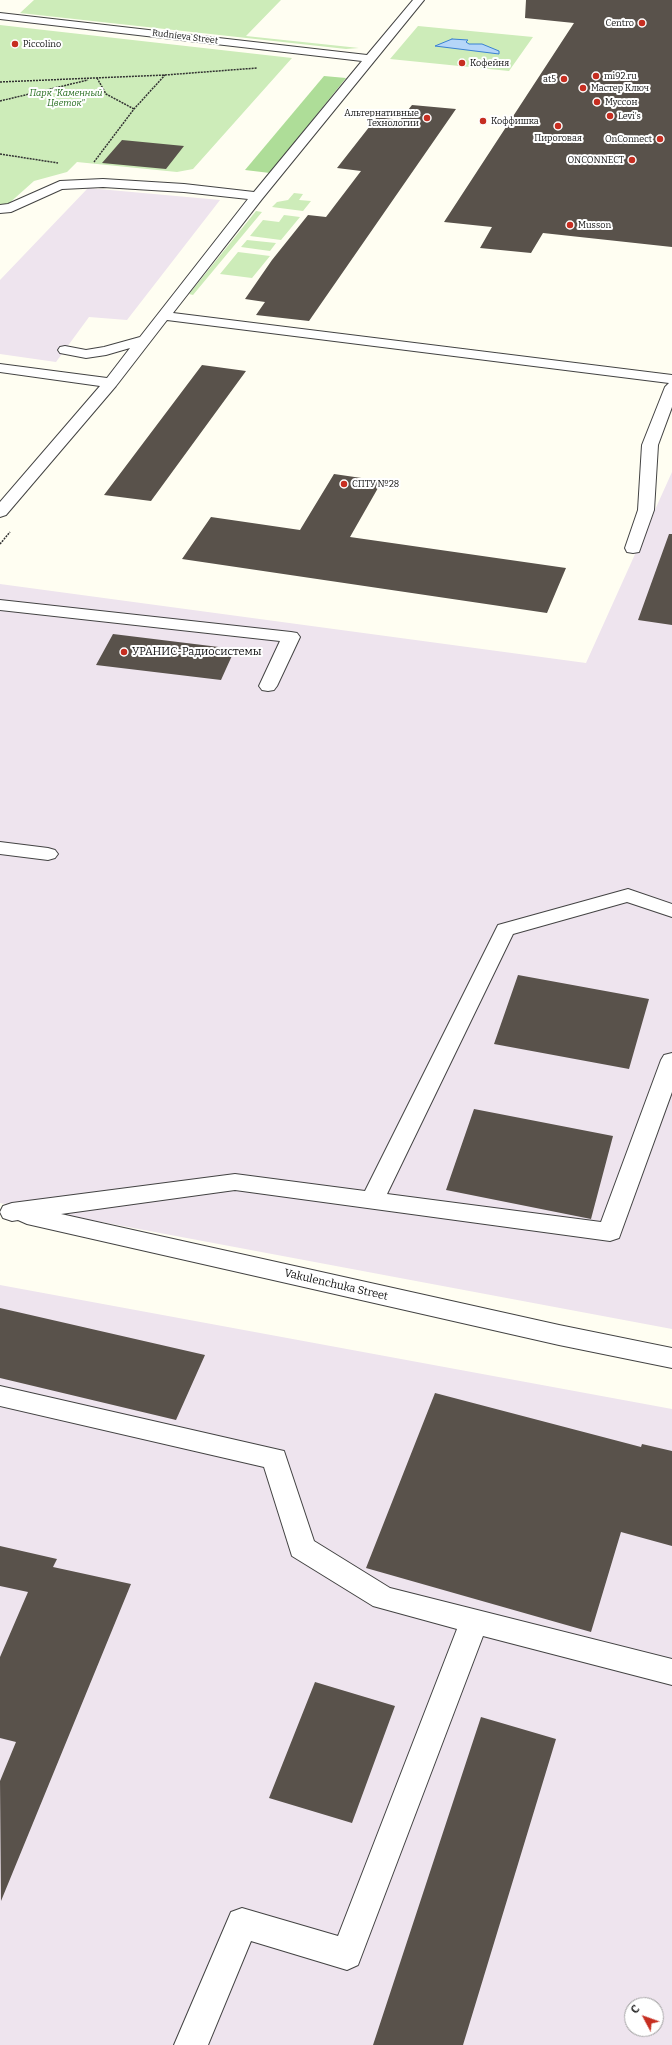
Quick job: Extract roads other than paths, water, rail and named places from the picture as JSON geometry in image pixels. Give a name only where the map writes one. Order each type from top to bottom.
[{"type":"street","points":[[0,512],[112,383],[166,316],[258,196],[420,0]]},
{"type":"street","name":"Rudnieva Street","points":[[0,16],[370,59]]},
{"type":"street","points":[[0,209],[11,208],[60,185],[88,184],[184,188],[258,196]]},
{"type":"street","points":[[166,316],[672,379]]},
{"type":"street","points":[[65,350],[86,354],[106,351],[147,339]]},
{"type":"street","points":[[0,368],[112,383]]},
{"type":"street","points":[[633,548],[646,510],[650,445],[672,387]]},
{"type":"street","points":[[0,605],[291,637],[268,686]]},
{"type":"street","points":[[0,848],[48,854]]},
{"type":"street","points":[[372,1200],[505,930],[628,895],[672,912]]},
{"type":"street","points":[[6,1211],[235,1182],[610,1232],[672,1060]]},
{"type":"street","name":"Vakulenchuka Street","points":[[6,1211],[552,1334],[672,1358]]},
{"type":"street","points":[[0,1396],[275,1459],[302,1548],[383,1598],[672,1672]]},
{"type":"street","points":[[191,2045],[242,1924],[347,1954],[474,1621]]},
{"type":"water","points":[[452,39],[468,40],[466,42],[469,44],[482,44],[499,51],[499,54],[435,46]]},
{"type":"place","name":"Centro","points":[[642,23]]},
{"type":"place","name":"Piccolino","points":[[15,44]]},
{"type":"place","name":"Кофейня","points":[[462,63]]},
{"type":"place","name":"mi92.ru","points":[[596,76]]},
{"type":"place","name":"at5","points":[[564,79]]},
{"type":"place","name":"Мастер Ключ","points":[[583,88]]},
{"type":"place","name":"Муссон","points":[[597,102]]},
{"type":"place","name":"Levi's","points":[[610,116]]},
{"type":"place","name":"Альтернативные Технологии","points":[[427,118]]},
{"type":"place","name":"Коффишка","points":[[483,121]]},
{"type":"place","name":"Пироговая","points":[[558,126]]},
{"type":"place","name":"OnConnect","points":[[660,139]]},
{"type":"place","name":"ONCONNECT","points":[[632,160]]},
{"type":"place","name":"Musson","points":[[570,225]]},
{"type":"place","name":"СПТУ №28","points":[[344,484]]},
{"type":"place","name":"УРАНИС-Радиосистемы","points":[[124,652]]},
{"type":"park label","name":"Парк \"Каменный Цветок\"","points":[[66,98]]}]
